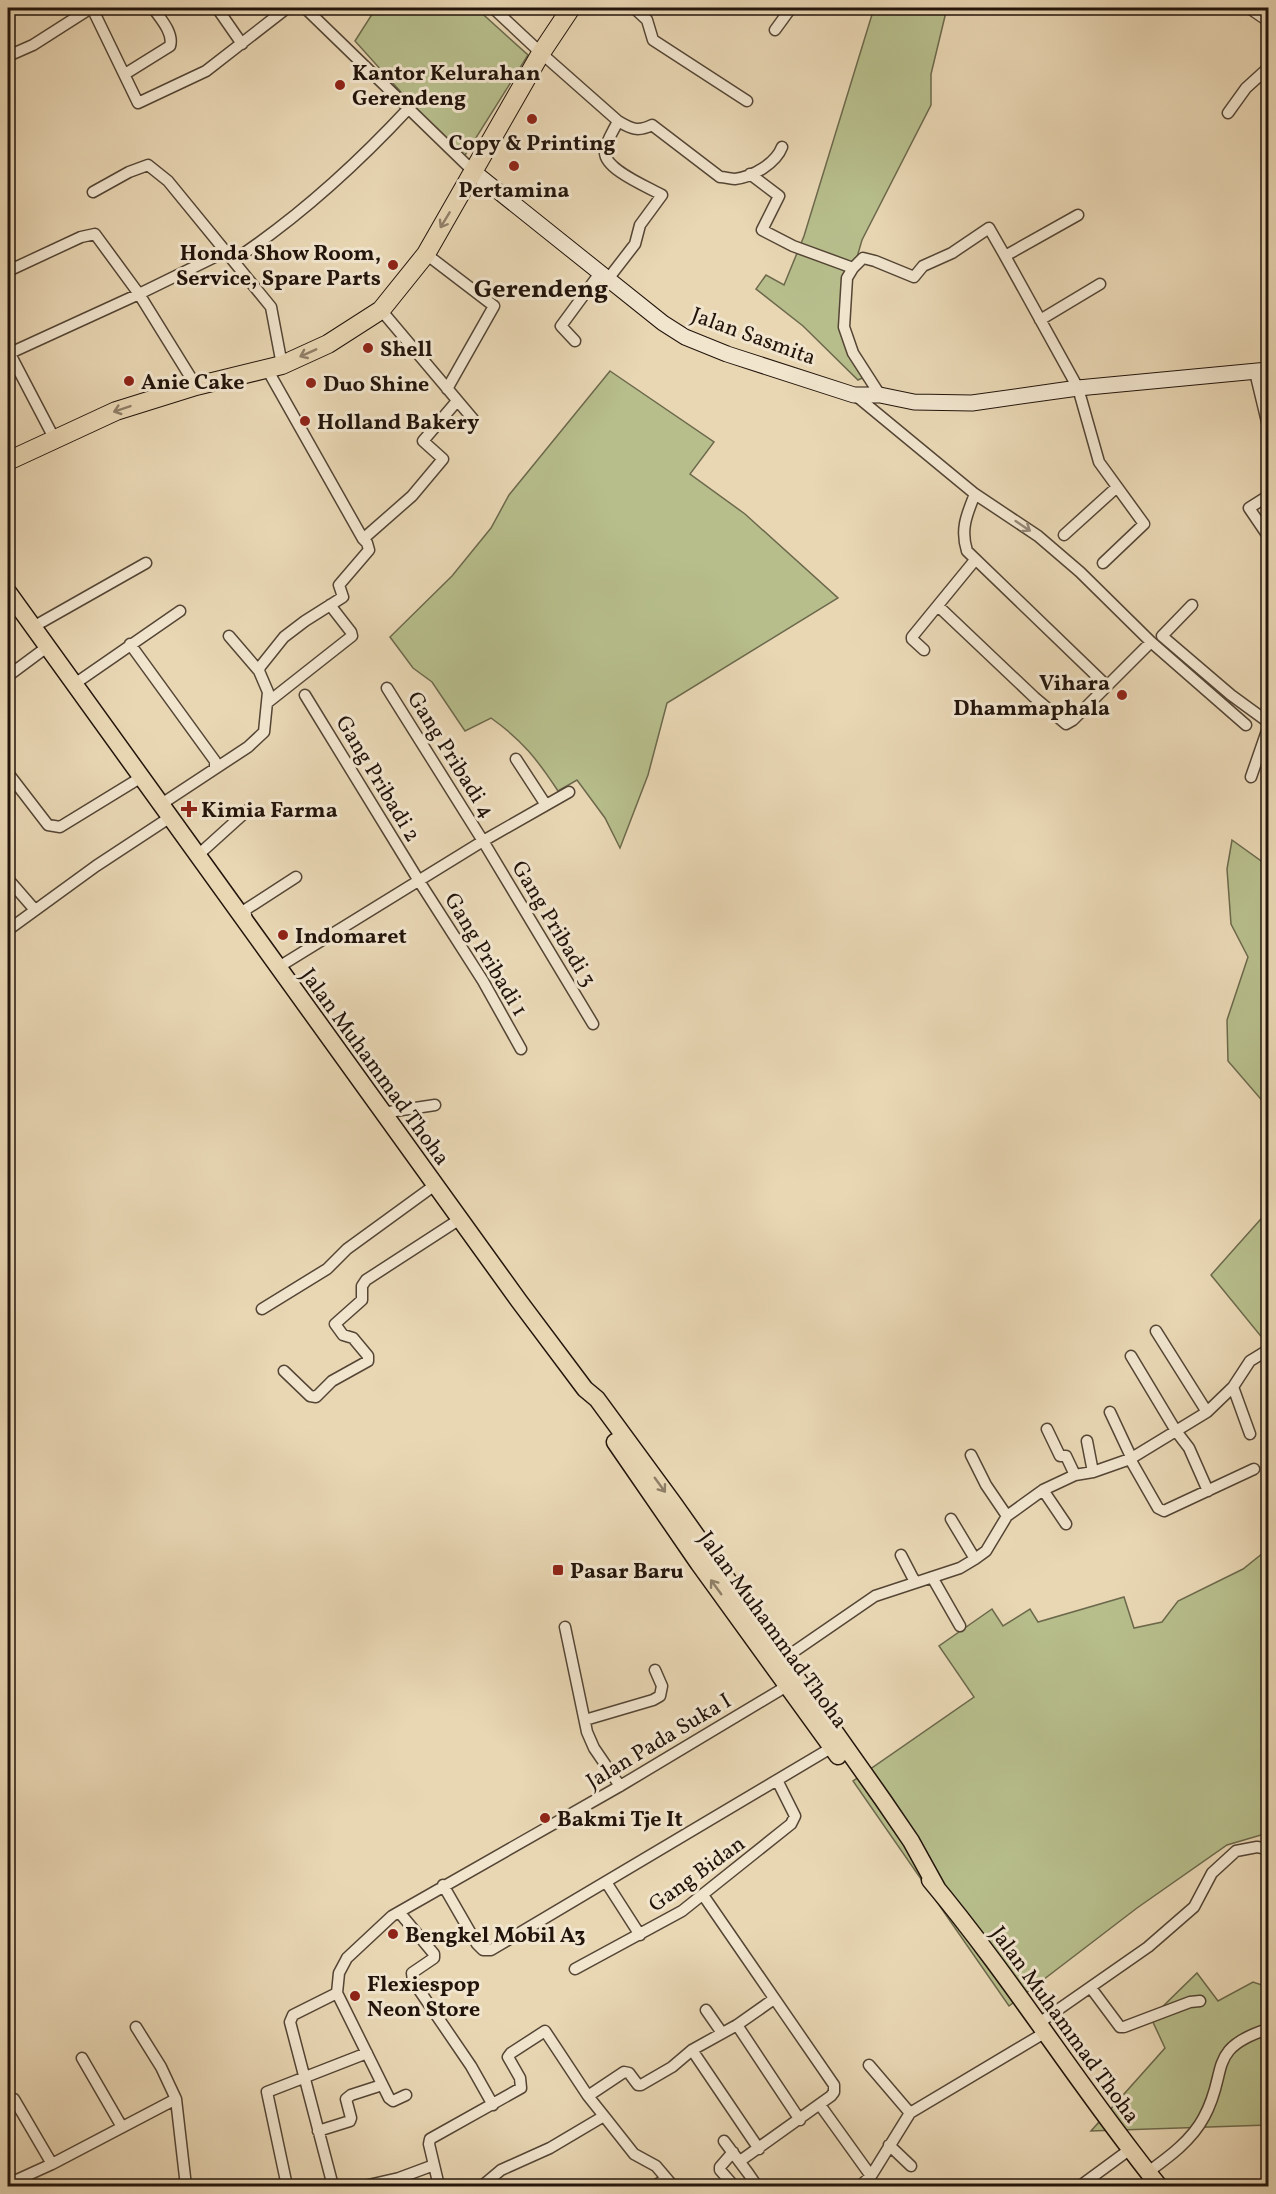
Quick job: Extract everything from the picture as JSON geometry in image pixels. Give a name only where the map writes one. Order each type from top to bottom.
[{"type":"highway","points":[[8,461],[116,411],[196,386],[274,367],[328,344],[381,310],[426,254],[541,53],[571,8]]},
{"type":"main road","name":"Jalan Muhammad Thoha","points":[[8,592],[519,1301],[585,1389],[597,1399],[614,1422],[778,1662],[910,1841],[937,1888],[1043,2028],[1129,2150],[1159,2187]]},
{"type":"main road","name":"Jalan Muhammad Thoha","points":[[778,1662],[787,1686],[837,1744]]},
{"type":"street","points":[[8,56],[33,45],[91,8],[138,103],[206,71],[287,8]]},
{"type":"street","points":[[125,74],[170,46],[170,34],[153,8]]},
{"type":"street","points":[[217,8],[242,44]]},
{"type":"street","name":"Jalan Sasmita","points":[[305,8],[474,172],[663,323],[685,337],[727,354],[868,395],[914,402],[972,403],[1078,388],[1262,371]]},
{"type":"street","points":[[493,8],[618,121],[630,128],[640,130],[652,126],[720,177],[734,179],[750,174],[779,155],[782,147]]},
{"type":"street","points":[[634,8],[647,20],[654,40],[747,101]]},
{"type":"street","points":[[775,30],[791,8]]},
{"type":"street","points":[[1249,8],[1269,21]]},
{"type":"street","points":[[1228,113],[1246,88],[1269,68]]},
{"type":"street","points":[[234,260],[283,226],[369,151],[409,108]]},
{"type":"street","points":[[575,341],[561,326],[635,244],[640,225],[662,195],[615,169],[606,158],[605,150],[618,121]]},
{"type":"street","points":[[93,192],[129,172],[148,165],[168,181],[271,307],[274,367],[367,543],[369,550],[339,585],[343,597],[284,638],[260,666],[259,671]]},
{"type":"street","points":[[750,174],[779,196],[762,230],[793,246],[853,268]]},
{"type":"street","points":[[1005,256],[1078,215]]},
{"type":"street","points":[[1103,563],[1144,524],[1099,462],[1078,388],[989,228],[952,254],[923,266],[914,277],[863,258],[853,268],[848,278],[844,327],[868,395],[975,494],[1038,536],[1156,641],[1222,695],[1269,722]]},
{"type":"street","points":[[8,271],[92,233],[97,236],[139,294],[196,386]]},
{"type":"street","points":[[54,438],[8,352],[139,294],[225,252]]},
{"type":"street","points":[[426,254],[494,306],[447,390]]},
{"type":"street","points":[[1040,320],[1100,284]]},
{"type":"street","points":[[381,310],[473,419]]},
{"type":"street","points":[[1262,371],[1269,426]]},
{"type":"street","points":[[363,539],[412,496],[443,459],[423,441],[457,401]]},
{"type":"street","points":[[1064,535],[1117,487]]},
{"type":"street","points":[[975,494],[964,521],[963,539],[967,551],[1107,686]]},
{"type":"street","points":[[1269,496],[1249,508],[1269,536]]},
{"type":"street","points":[[924,650],[912,637],[975,560]]},
{"type":"street","points":[[33,627],[146,563]]},
{"type":"street","points":[[267,703],[352,636],[330,605]]},
{"type":"street","points":[[938,606],[1063,723],[1073,720],[1192,605]]},
{"type":"street","points":[[73,685],[180,611]]},
{"type":"street","points":[[8,930],[96,866],[165,811],[215,767],[248,747],[264,732],[268,692],[259,671],[229,636]]},
{"type":"street","points":[[1156,641],[1222,695],[1246,724]]},
{"type":"street","points":[[130,644],[215,762],[215,767]]},
{"type":"street","points":[[8,676],[47,647]]},
{"type":"street","name":"Gang Pribadi 4","points":[[387,688],[483,841]]},
{"type":"street","name":"Gang Pribadi 2","points":[[305,695],[419,881]]},
{"type":"street","points":[[1251,777],[1269,728]]},
{"type":"street","points":[[516,759],[546,805]]},
{"type":"street","points":[[8,773],[48,825],[60,827],[140,778]]},
{"type":"street","points":[[277,968],[483,841],[569,792]]},
{"type":"street","points":[[197,856],[249,809]]},
{"type":"street","name":"Gang Pribadi 3","points":[[483,841],[592,1024]]},
{"type":"street","points":[[245,922],[247,919],[245,910],[296,877]]},
{"type":"street","points":[[8,879],[35,910]]},
{"type":"street","name":"Gang Pribadi 1","points":[[419,881],[483,981],[521,1049]]},
{"type":"street","points":[[382,1113],[435,1105]]},
{"type":"street","points":[[262,1309],[327,1269],[347,1249],[435,1185]]},
{"type":"street","points":[[284,1371],[310,1396],[316,1397],[332,1382],[368,1361],[368,1356],[353,1338],[343,1335],[335,1324],[362,1300],[362,1286],[366,1280],[460,1219]]},
{"type":"street","points":[[1156,1331],[1207,1412]]},
{"type":"street","points":[[778,1662],[875,1596],[960,1568],[975,1559],[986,1551],[1007,1516],[1043,1490],[1075,1475],[1093,1472],[1131,1459],[1207,1412],[1233,1387],[1250,1361],[1269,1350]]},
{"type":"street","points":[[1131,1356],[1176,1431],[1189,1448],[1208,1491]]},
{"type":"street","points":[[1233,1387],[1250,1434]]},
{"type":"street","points":[[1110,1412],[1131,1459],[1161,1510],[1168,1509],[1254,1469]]},
{"type":"street","points":[[1047,1430],[1060,1456],[1066,1456],[1075,1475]]},
{"type":"street","points":[[1088,1441],[1093,1472]]},
{"type":"street","points":[[971,1455],[986,1485],[1007,1516]]},
{"type":"street","points":[[1043,1490],[1066,1524]]},
{"type":"street","points":[[951,1519],[975,1559]]},
{"type":"street","points":[[901,1555],[915,1582]]},
{"type":"street","points":[[932,1577],[960,1626]]},
{"type":"street","points":[[565,1626],[587,1732],[594,1748],[620,1786]]},
{"type":"street","points":[[585,1719],[660,1696],[662,1686],[656,1670]]},
{"type":"street","name":"Jalan Pada Suka I","points":[[337,1993],[339,1973],[347,1958],[387,1920],[443,1885],[620,1786],[787,1686]]},
{"type":"street","points":[[443,1885],[477,1944],[483,1950],[487,1950],[837,1744]]},
{"type":"street","name":"Gang Bidan","points":[[575,1969],[664,1922],[703,1895],[794,1820],[795,1816],[777,1780]]},
{"type":"street","points":[[860,2187],[871,2176],[910,2114],[1043,2028],[1091,1988],[1148,1947],[1194,1906],[1212,1873],[1236,1851],[1257,1847],[1269,1849]]},
{"type":"street","points":[[606,1882],[640,1935]]},
{"type":"street","points":[[1202,1893],[1208,1903]]},
{"type":"street","points":[[703,1895],[834,2085],[834,2092],[831,2096],[800,2120],[759,2148],[736,2156],[720,2167],[734,2187]]},
{"type":"street","points":[[399,1912],[435,1954],[434,1958],[412,1973],[412,1981],[471,2066],[493,2105]]},
{"type":"street","points":[[1091,1988],[1119,2027],[1190,2002],[1200,2001]]},
{"type":"street","points":[[333,2187],[290,2022],[293,2015],[337,1993],[391,2101],[406,2095]]},
{"type":"street","points":[[588,2096],[626,2071],[638,2085],[641,2085],[774,1999]]},
{"type":"street","points":[[706,2010],[722,2033]]},
{"type":"street","points":[[737,2025],[800,2120]]},
{"type":"street","points":[[136,2027],[161,2067],[176,2099],[186,2187]]},
{"type":"street","points":[[1148,2172],[1193,2134],[1205,2116],[1221,2060],[1228,2050],[1252,2034],[1269,2029]]},
{"type":"street","points":[[439,2187],[429,2144],[430,2139],[521,2088],[520,2078],[508,2057],[545,2031],[588,2096],[634,2154],[656,2166],[670,2183],[654,2187]]},
{"type":"street","points":[[692,2050],[759,2148]]},
{"type":"street","points":[[287,2187],[267,2092],[367,2053]]},
{"type":"street","points":[[82,2058],[122,2127]]},
{"type":"street","points":[[869,2065],[910,2114]]},
{"type":"street","points":[[318,2131],[350,2121],[346,2099],[351,2095],[382,2085]]},
{"type":"street","points":[[14,2099],[52,2164]]},
{"type":"street","points":[[8,2184],[52,2164],[176,2099]]},
{"type":"street","points":[[820,2105],[871,2176]]},
{"type":"street","points":[[482,2187],[501,2170],[550,2148],[604,2116]]},
{"type":"street","points":[[724,2141],[753,2185]]},
{"type":"street","points":[[890,2145],[911,2166]]},
{"type":"street","points":[[1080,2187],[1129,2150]]},
{"type":"street","points":[[364,2187],[400,2182],[434,2165]]},
{"type":"green space","points":[[376,8],[476,8],[528,55],[462,160],[355,41]]},
{"type":"green space","points":[[874,8],[950,8],[946,12],[931,74],[931,105],[862,240],[848,288],[846,325],[869,375],[858,380],[803,326],[756,289],[766,275],[784,285],[804,236]]},
{"type":"green space","points":[[610,371],[714,442],[690,474],[745,514],[838,598],[667,703],[648,775],[620,848],[605,818],[577,780],[558,791],[528,751],[512,734],[491,718],[465,731],[432,682],[413,668],[390,637],[452,576],[491,528],[509,495]]},
{"type":"green space","points":[[1232,840],[1268,866],[1268,1101],[1265,1104],[1228,1061],[1227,1020],[1248,957],[1231,924],[1227,869]]},
{"type":"green space","points":[[1268,1211],[1268,1345],[1211,1275]]},
{"type":"green space","points":[[1268,1549],[1268,1833],[1227,1845],[1137,1908],[1009,2006],[853,1781],[974,1697],[939,1646],[992,1609],[1003,1626],[1030,1609],[1038,1622],[1124,1597],[1134,1628],[1162,1622],[1178,1601],[1243,1569]]},
{"type":"green space","points":[[1197,1973],[1218,2001],[1253,1982],[1268,1987],[1268,2062],[1266,2064],[1268,2125],[1091,2131],[1165,2048],[1151,2018]]},
{"type":"place","name":"Kantor Kelurahan Gerendeng","points":[[340,85]]},
{"type":"place","name":"Copy & Printing","points":[[532,119]]},
{"type":"place","name":"Pertamina","points":[[514,166]]},
{"type":"place","name":"Honda Show Room, Service, Spare Parts","points":[[393,265]]},
{"type":"place","name":"Shell","points":[[368,348]]},
{"type":"place","name":"Anie Cake","points":[[129,381]]},
{"type":"place","name":"Duo Shine","points":[[311,383]]},
{"type":"place","name":"Holland Bakery","points":[[305,421]]},
{"type":"place","name":"Vihara Dhammaphala","points":[[1122,695]]},
{"type":"place","name":"Kimia Farma","points":[[189,809]]},
{"type":"place","name":"Indomaret","points":[[283,935]]},
{"type":"place","name":"Pasar Baru","points":[[558,1570]]},
{"type":"place","name":"Bakmi Tje It","points":[[545,1818]]},
{"type":"place","name":"Bengkel Mobil A3","points":[[393,1934]]},
{"type":"place","name":"Flexiespop Neon Store","points":[[355,1996]]},
{"type":"district","name":"Gerendeng","points":[[541,288]]}]
